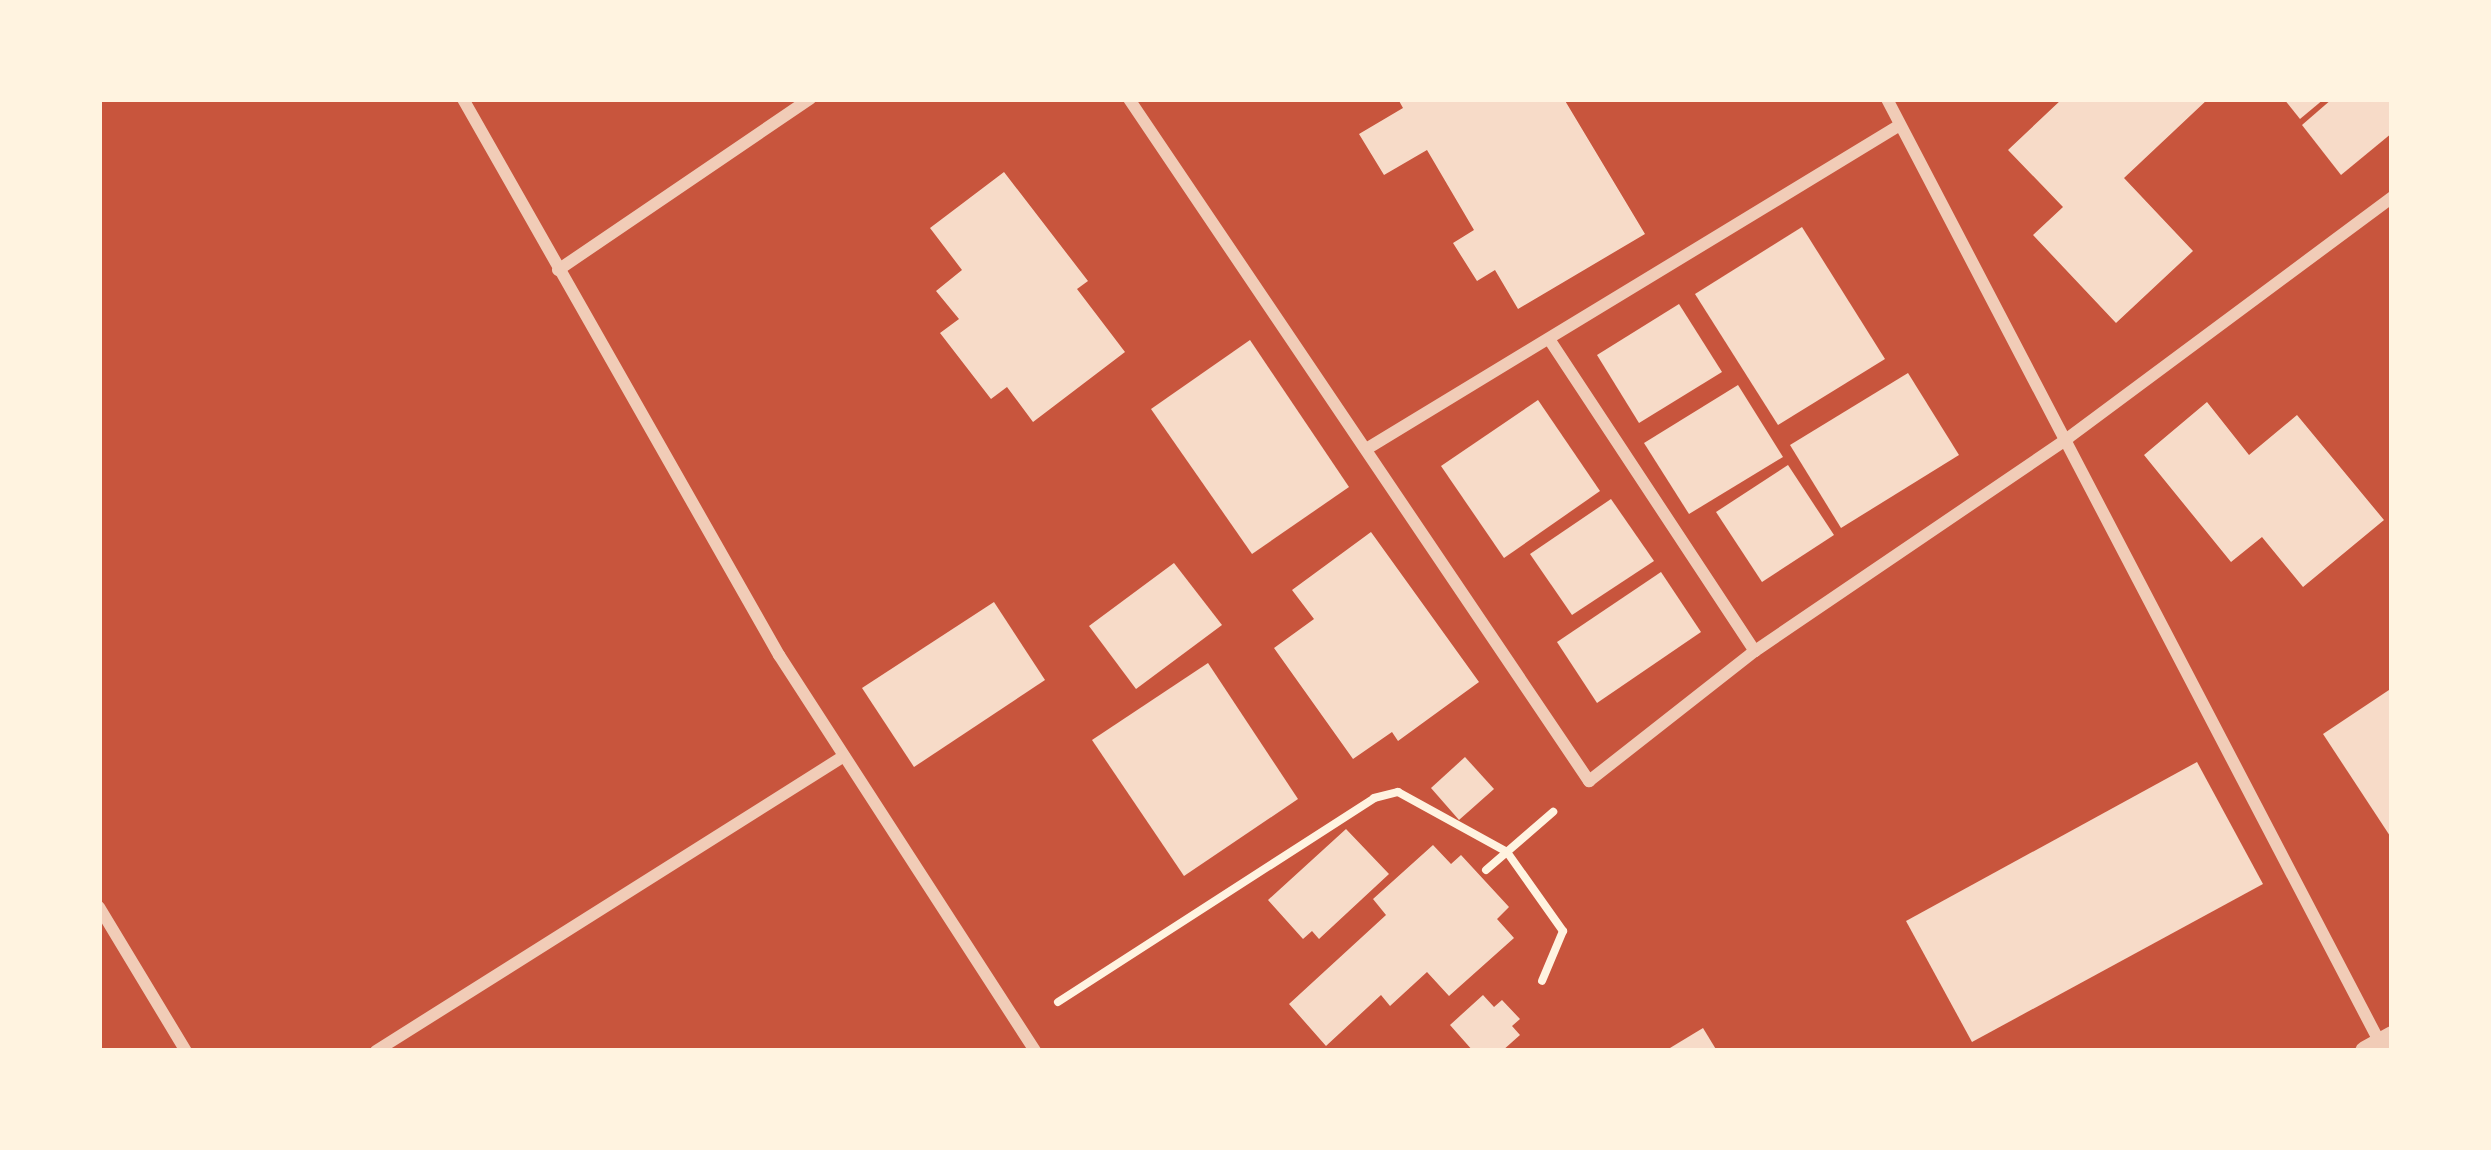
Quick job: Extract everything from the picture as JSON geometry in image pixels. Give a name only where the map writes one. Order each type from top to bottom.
[{"type":"street","points":[[463,99],[558,270],[844,756],[1035,1051]]},
{"type":"street","points":[[558,270],[810,99]]},
{"type":"street","points":[[1129,99],[1589,781],[1755,651],[2068,438],[2392,197]]},
{"type":"street","points":[[1887,99],[2068,438],[2379,1043]]},
{"type":"street","points":[[1368,448],[1900,125]]},
{"type":"street","points":[[1549,339],[1755,651]]},
{"type":"street","points":[[376,1051],[844,756]]},
{"type":"street","points":[[99,907],[186,1051]]},
{"type":"path","points":[[1486,870],[1589,781]]},
{"type":"path","points":[[1019,1026],[1374,798],[1398,792],[1508,852],[1563,932],[1542,981]]},
{"type":"building","points":[[1398,99],[1564,99],[1645,234],[1518,309],[1495,270],[1477,281],[1453,243],[1474,230],[1427,150],[1384,175],[1359,134],[1403,108]]},
{"type":"building","points":[[2062,99],[2208,99],[2124,178],[2193,251],[2116,323],[2033,235],[2063,207],[2008,150]]},
{"type":"building","points":[[2284,99],[2324,99],[2300,119]]},
{"type":"building","points":[[2332,99],[2392,99],[2392,133],[2341,175],[2302,125]]},
{"type":"building","points":[[1004,172],[1088,281],[1077,289],[1125,352],[1033,422],[1007,387],[991,399],[940,333],[959,319],[936,291],[962,270],[930,228]]},
{"type":"building","points":[[1802,227],[1885,359],[1778,425],[1695,294]]},
{"type":"building","points":[[1679,304],[1722,372],[1639,423],[1597,355]]},
{"type":"building","points":[[1250,340],[1349,487],[1252,554],[1151,409]]},
{"type":"building","points":[[1908,373],[1959,455],[1841,528],[1790,445]]},
{"type":"building","points":[[1738,385],[1783,457],[1689,514],[1644,443]]},
{"type":"building","points":[[1538,400],[1600,491],[1504,558],[1441,466]]},
{"type":"building","points":[[2207,402],[2249,455],[2297,415],[2384,520],[2303,587],[2262,537],[2231,562],[2144,455]]},
{"type":"building","points":[[1788,465],[1834,535],[1762,582],[1716,512]]},
{"type":"building","points":[[1611,499],[1654,561],[1572,615],[1530,554]]},
{"type":"building","points":[[1371,532],[1479,682],[1398,741],[1392,732],[1353,759],[1274,648],[1314,619],[1292,590]]},
{"type":"building","points":[[1174,563],[1222,625],[1136,689],[1089,626]]},
{"type":"building","points":[[1661,572],[1701,632],[1597,703],[1557,642]]},
{"type":"building","points":[[994,602],[1045,680],[914,767],[862,688]]},
{"type":"building","points":[[1208,663],[1298,799],[1184,876],[1092,740]]},
{"type":"building","points":[[2392,688],[2392,839],[2323,734]]},
{"type":"building","points":[[1465,757],[1494,789],[1459,820],[1431,788]]},
{"type":"building","points":[[2197,762],[2263,884],[1972,1042],[1906,921]]},
{"type":"building","points":[[1346,829],[1389,874],[1319,939],[1312,931],[1303,939],[1268,900]]},
{"type":"building","points":[[1433,845],[1451,864],[1461,855],[1509,907],[1497,919],[1514,938],[1449,996],[1427,972],[1390,1006],[1381,995],[1326,1046],[1289,1004],[1386,915],[1373,899]]},
{"type":"building","points":[[1483,995],[1494,1007],[1502,1000],[1520,1019],[1512,1026],[1520,1035],[1502,1051],[1473,1051],[1450,1025]]},
{"type":"building","points":[[1703,1028],[1717,1051],[1665,1051]]}]
